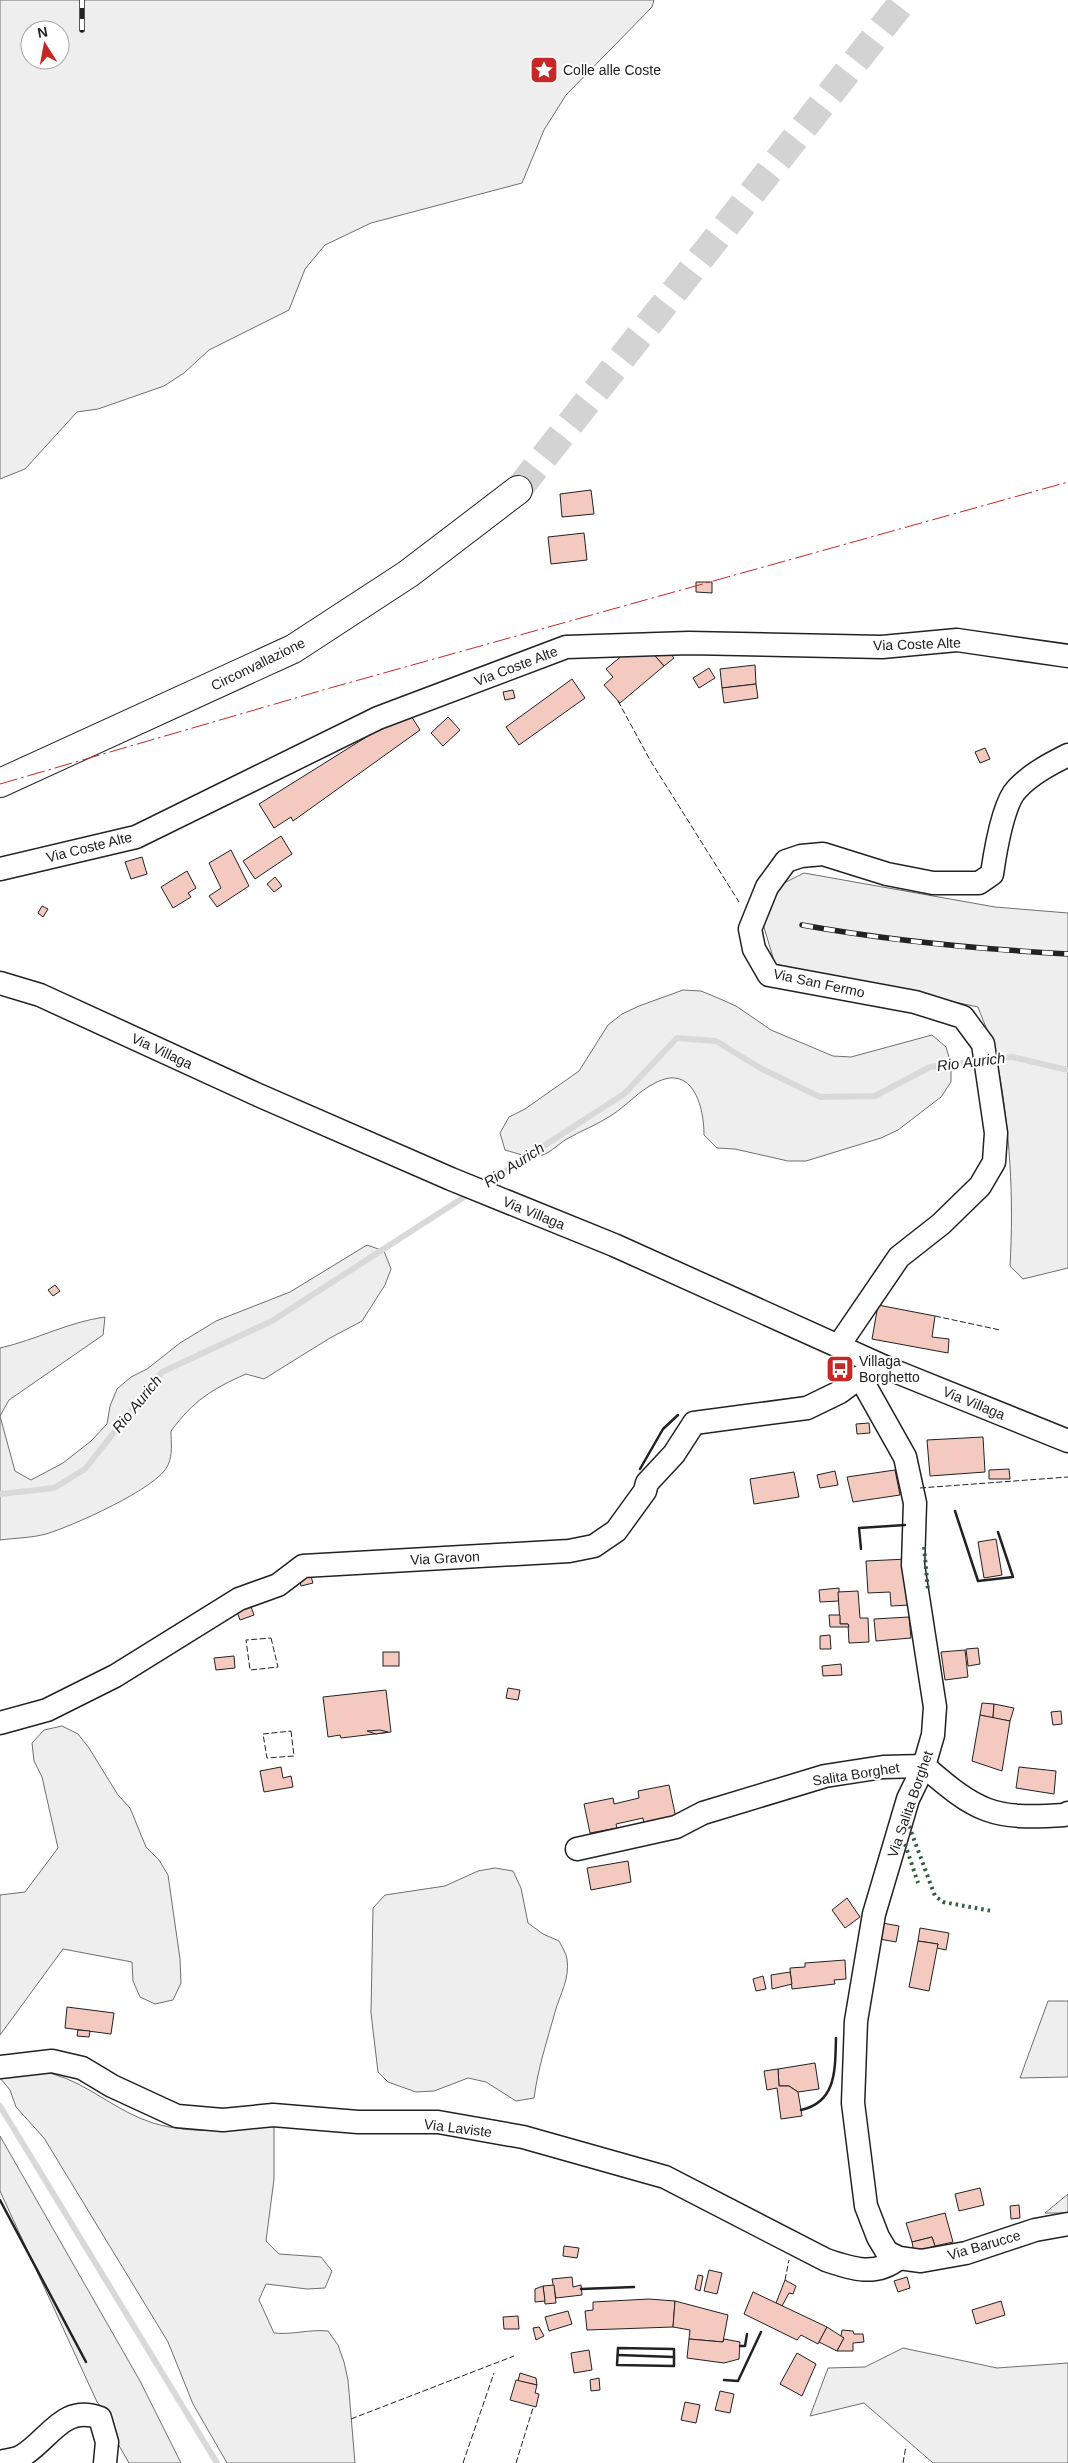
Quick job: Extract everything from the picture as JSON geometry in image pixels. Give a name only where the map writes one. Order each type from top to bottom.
[{"type":"highway","name":"Circonvallazione","points":[[0,783],[293,649],[408,574],[518,490]]},
{"type":"street","name":"Via Coste Alte","points":[[0,869],[136,837],[378,718],[566,647],[689,643],[882,647],[957,640],[1068,656]]},
{"type":"street","name":"Via San Fermo","points":[[839,1345],[899,1257],[941,1224],[980,1186],[994,1162],[996,1133],[983,1044],[963,1017],[916,1002],[769,975],[754,949],[750,929],[767,887],[786,861],[801,856],[823,854],[887,874],[933,883],[980,883],[992,874],[998,836],[1016,790],[1049,764],[1068,755]]},
{"type":"street","name":"Via Villaga","points":[[0,984],[40,995],[256,1094],[451,1179],[614,1246],[887,1368],[1068,1441]]},
{"type":"street","points":[[860,1377],[887,1368]]},
{"type":"street","name":"Via Gravon","points":[[0,1724],[47,1710],[115,1676],[239,1599],[278,1585],[303,1566],[569,1551],[594,1546],[616,1531],[644,1491],[647,1483],[674,1454],[694,1423],[807,1408],[840,1392],[860,1377]]},
{"type":"street","name":"Via Salita Borghet","points":[[860,1377],[905,1457],[915,1503],[913,1565],[935,1708],[933,1736],[924,1766],[908,1799],[874,1914],[856,2030],[853,2103],[866,2206],[878,2237],[887,2252],[899,2258]]},
{"type":"street","points":[[924,1766],[960,1797],[985,1811],[1026,1818],[1064,1815],[1068,1813]]},
{"type":"street","name":"Salita Borghet","points":[[577,1849],[676,1827],[703,1813],[825,1776],[883,1767],[924,1766]]},
{"type":"street","name":"Via Laviste","points":[[0,2066],[52,2061],[82,2068],[112,2086],[177,2116],[223,2120],[274,2115],[358,2122],[438,2122],[523,2137],[665,2177],[826,2260],[852,2269],[888,2267],[899,2258]]},
{"type":"street","name":"Via Barucce","points":[[899,2258],[921,2261],[966,2253],[1035,2230],[1068,2224]]},
{"type":"street","points":[[0,2462],[22,2457],[66,2418],[87,2413],[100,2418],[108,2442],[106,2463]]},
{"type":"shaded area","points":[[0,0],[654,0],[652,7],[566,95],[544,130],[522,183],[371,223],[325,245],[305,269],[289,310],[209,350],[184,373],[164,386],[98,409],[77,412],[25,469],[0,479]]},
{"type":"shaded area","points":[[804,873],[995,907],[1068,913],[1068,1268],[1023,1279],[1010,1266],[1011,1189],[1005,1112],[996,1054],[978,1007],[775,964],[763,924],[780,885]]},
{"type":"shaded area","points":[[683,990],[701,991],[718,998],[736,1006],[771,1030],[833,1056],[851,1057],[932,1035],[946,1047],[951,1064],[951,1082],[941,1097],[898,1130],[881,1138],[806,1161],[788,1161],[735,1149],[717,1148],[704,1135],[702,1112],[694,1091],[687,1083],[679,1079],[668,1078],[649,1086],[612,1115],[565,1140],[545,1154],[531,1156],[505,1150],[500,1133],[509,1117],[525,1109],[579,1071],[608,1025],[622,1014],[639,1006]]},
{"type":"shaded area","points":[[367,1245],[384,1251],[391,1269],[385,1285],[362,1321],[330,1338],[264,1379],[246,1374],[204,1397],[187,1412],[171,1431],[171,1457],[161,1474],[149,1484],[113,1506],[74,1524],[46,1534],[0,1540],[0,1416],[15,1471],[31,1480],[63,1463],[91,1441],[107,1424],[110,1406],[117,1389],[131,1377],[147,1369],[180,1343],[216,1321],[290,1292]]},
{"type":"shaded area","points":[[105,1317],[103,1335],[9,1400],[0,1416],[0,1348],[91,1319]]},
{"type":"shaded area","points":[[62,1726],[78,1734],[89,1748],[118,1795],[130,1808],[146,1847],[159,1860],[168,1875],[180,1959],[181,1983],[173,2000],[155,2004],[140,1997],[133,1981],[132,1962],[63,1949],[0,2035],[0,1895],[25,1892],[58,1848],[42,1777],[34,1761],[32,1743],[44,1730]]},
{"type":"shaded area","points":[[495,1868],[513,1871],[521,1888],[528,1923],[543,1934],[559,1941],[567,1959],[566,1980],[543,2055],[534,2098],[516,2101],[486,2082],[468,2078],[434,2091],[416,2092],[388,2082],[378,2072],[371,2013],[373,1908],[385,1895],[445,1886],[478,1871]]},
{"type":"shaded area","points":[[1048,2001],[1068,2001],[1068,2077],[1020,2078]]},
{"type":"shaded area","points":[[0,2067],[53,2074],[79,2084],[140,2118],[168,2127],[213,2130],[274,2125],[274,2179],[266,2241],[279,2254],[321,2257],[332,2271],[325,2288],[307,2289],[266,2284],[259,2300],[274,2333],[328,2331],[338,2345],[348,2380],[355,2463],[227,2463],[193,2404],[168,2342],[44,2138],[16,2107],[10,2090],[0,2078]]},
{"type":"shaded area","points":[[0,2136],[140,2381],[181,2463],[129,2463],[106,2423],[102,2408],[97,2402],[0,2191]]},
{"type":"shaded area","points":[[1068,2194],[1068,2213],[1045,2213]]},
{"type":"shaded area","points":[[903,2348],[997,2368],[1068,2363],[1068,2463],[933,2463],[864,2403],[810,2416],[828,2368],[865,2367]]},
{"type":"building","points":[[591,490],[594,514],[562,517],[560,494]]},
{"type":"building","points":[[584,533],[587,560],[551,564],[548,537]]},
{"type":"building","points":[[696,582],[712,582],[712,593],[696,592]]},
{"type":"building","points":[[647,647],[665,647],[674,658],[664,666]]},
{"type":"building","points":[[647,647],[664,666],[620,703],[604,685],[613,677],[606,669],[630,649]]},
{"type":"building","points":[[755,665],[756,684],[722,688],[720,669]]},
{"type":"building","points":[[709,668],[715,678],[699,688],[693,678]]},
{"type":"building","points":[[572,679],[585,698],[519,745],[506,727]]},
{"type":"building","points":[[756,684],[758,698],[724,703],[722,688]]},
{"type":"building","points":[[513,690],[515,698],[505,700],[503,692]]},
{"type":"building","points":[[408,711],[420,730],[293,821],[291,817],[274,828],[259,804]]},
{"type":"building","points":[[448,717],[460,730],[443,746],[431,733]]},
{"type":"building","points":[[985,748],[990,759],[980,763],[975,752]]},
{"type":"building","points":[[281,836],[292,854],[255,879],[243,861]]},
{"type":"building","points":[[231,850],[249,886],[217,907],[209,896],[221,888],[209,863]]},
{"type":"building","points":[[142,857],[147,874],[131,879],[125,862]]},
{"type":"building","points":[[187,871],[196,888],[188,893],[191,897],[173,908],[161,887]]},
{"type":"building","points":[[275,877],[282,886],[274,892],[267,884]]},
{"type":"building","points":[[42,906],[48,909],[43,917],[38,913]]},
{"type":"building","points":[[55,1285],[60,1291],[53,1296],[48,1290]]},
{"type":"building","points":[[878,1305],[935,1316],[932,1337],[949,1339],[948,1353],[872,1339]]},
{"type":"building","points":[[869,1423],[870,1433],[857,1434],[856,1424]]},
{"type":"building","points":[[983,1437],[985,1472],[930,1476],[927,1440]]},
{"type":"building","points":[[1009,1469],[1010,1479],[989,1479],[989,1470]]},
{"type":"building","points":[[895,1470],[900,1495],[853,1502],[847,1477]]},
{"type":"building","points":[[835,1471],[838,1485],[820,1488],[817,1475]]},
{"type":"building","points":[[794,1472],[799,1497],[754,1504],[750,1479]]},
{"type":"building","points":[[996,1539],[1002,1575],[984,1578],[978,1542]]},
{"type":"building","points":[[907,1559],[909,1605],[891,1606],[890,1592],[868,1593],[866,1561]]},
{"type":"building","points":[[310,1573],[313,1583],[301,1586],[299,1576]]},
{"type":"building","points":[[839,1588],[839,1601],[820,1602],[819,1590]]},
{"type":"building","points":[[858,1591],[860,1618],[868,1618],[869,1642],[849,1643],[848,1624],[840,1624],[838,1592]]},
{"type":"building","points":[[250,1604],[254,1615],[240,1620],[236,1609]]},
{"type":"building","points":[[829,1615],[840,1615],[840,1624],[848,1624],[849,1627],[830,1627]]},
{"type":"building","points":[[909,1617],[911,1638],[876,1641],[874,1619]]},
{"type":"building","points":[[830,1635],[831,1649],[820,1649],[820,1636]]},
{"type":"building","points":[[978,1648],[980,1664],[968,1666],[966,1649]]},
{"type":"building","points":[[965,1650],[968,1677],[945,1680],[941,1652]]},
{"type":"building","points":[[383,1652],[399,1652],[399,1666],[383,1666]]},
{"type":"building","points":[[234,1656],[235,1668],[216,1670],[214,1658]]},
{"type":"building","points":[[841,1664],[842,1675],[823,1676],[822,1666]]},
{"type":"building","points":[[508,1688],[520,1690],[518,1700],[506,1698]]},
{"type":"building","points":[[386,1690],[391,1732],[341,1738],[340,1735],[328,1737],[323,1697]]},
{"type":"building","points":[[982,1703],[994,1704],[993,1718],[980,1715]]},
{"type":"building","points":[[994,1704],[1014,1708],[1010,1721],[993,1718]]},
{"type":"building","points":[[1061,1711],[1062,1724],[1053,1725],[1051,1712]]},
{"type":"building","points":[[980,1715],[1010,1721],[1002,1771],[972,1761]]},
{"type":"building","points":[[380,1730],[388,1732],[376,1734],[367,1731]]},
{"type":"building","points":[[281,1767],[283,1778],[291,1776],[293,1787],[264,1792],[260,1771]]},
{"type":"building","points":[[1019,1767],[1056,1771],[1054,1794],[1016,1788]]},
{"type":"building","points":[[669,1785],[676,1818],[644,1825],[643,1818],[616,1824],[617,1828],[590,1833],[584,1804],[613,1798],[614,1804],[639,1798],[638,1791]]},
{"type":"building","points":[[628,1861],[631,1882],[591,1890],[587,1868]]},
{"type":"building","points":[[847,1898],[860,1917],[845,1928],[832,1910]]},
{"type":"building","points":[[877,1922],[899,1926],[896,1942],[874,1938]]},
{"type":"building","points":[[920,1928],[949,1933],[946,1950],[937,1948],[938,1944],[918,1941]]},
{"type":"building","points":[[918,1941],[938,1944],[929,1991],[909,1987]]},
{"type":"building","points":[[845,1960],[846,1979],[834,1980],[835,1984],[792,1989],[790,1968],[805,1967],[805,1963]]},
{"type":"building","points":[[790,1972],[792,1984],[772,1989],[771,1975]]},
{"type":"building","points":[[763,1976],[766,1989],[756,1991],[753,1979]]},
{"type":"building","points":[[67,2007],[114,2013],[111,2034],[65,2028]]},
{"type":"building","points":[[78,2030],[90,2031],[89,2037],[77,2036]]},
{"type":"building","points":[[815,2063],[819,2089],[798,2092],[789,2086],[779,2086],[778,2069]]},
{"type":"building","points":[[778,2069],[779,2086],[789,2086],[798,2092],[802,2116],[781,2119],[777,2088],[767,2090],[764,2071]]},
{"type":"building","points":[[980,2188],[984,2205],[959,2211],[955,2194]]},
{"type":"building","points":[[1019,2205],[1020,2218],[1011,2219],[1010,2206]]},
{"type":"building","points":[[945,2213],[953,2242],[935,2246],[932,2237],[912,2242],[906,2223]]},
{"type":"building","points":[[932,2237],[935,2246],[914,2252],[912,2242]]},
{"type":"building","points":[[564,2246],[579,2248],[577,2258],[563,2256]]},
{"type":"building","points":[[709,2270],[722,2273],[717,2294],[704,2291]]},
{"type":"building","points":[[698,2275],[703,2276],[700,2291],[695,2289]]},
{"type":"building","points":[[572,2277],[573,2287],[581,2285],[582,2295],[556,2298],[552,2279]]},
{"type":"building","points":[[907,2277],[910,2288],[898,2292],[894,2281]]},
{"type":"building","points":[[785,2280],[796,2286],[793,2294],[789,2293],[782,2306],[776,2303]]},
{"type":"building","points":[[554,2285],[556,2303],[545,2304],[543,2286]]},
{"type":"building","points":[[543,2286],[545,2301],[535,2302],[535,2289]]},
{"type":"building","points":[[753,2292],[827,2327],[818,2344],[801,2335],[797,2340],[744,2314]]},
{"type":"building","points":[[649,2299],[675,2301],[673,2327],[587,2330],[585,2311],[593,2310],[593,2302]]},
{"type":"building","points":[[675,2301],[728,2315],[723,2342],[689,2339],[690,2330],[673,2327]]},
{"type":"building","points":[[1001,2301],[1005,2315],[976,2324],[972,2310]]},
{"type":"building","points":[[568,2311],[572,2324],[549,2331],[545,2317]]},
{"type":"building","points":[[518,2316],[519,2329],[504,2329],[503,2317]]},
{"type":"building","points":[[539,2327],[544,2336],[536,2340],[533,2328]]},
{"type":"building","points":[[827,2327],[844,2338],[837,2351],[819,2342]]},
{"type":"building","points":[[842,2330],[853,2331],[854,2334],[863,2334],[864,2342],[853,2343],[853,2351],[837,2351],[844,2338],[841,2336]]},
{"type":"building","points":[[689,2339],[723,2342],[724,2339],[740,2342],[739,2359],[724,2363],[687,2358]]},
{"type":"building","points":[[589,2350],[592,2370],[574,2373],[571,2353]]},
{"type":"building","points":[[797,2353],[816,2364],[802,2396],[780,2384]]},
{"type":"building","points":[[520,2373],[536,2378],[537,2385],[518,2381]]},
{"type":"building","points":[[599,2378],[600,2390],[591,2391],[590,2380]]},
{"type":"building","points":[[516,2380],[537,2385],[535,2393],[539,2394],[536,2407],[510,2400]]},
{"type":"building","points":[[720,2391],[734,2394],[730,2413],[715,2410]]},
{"type":"building","points":[[685,2402],[700,2405],[696,2423],[681,2420]]},
{"type":"waterway","name":"Rio Aurich","points":[[482,1186],[624,1094],[677,1038],[716,1041],[760,1068],[820,1097],[875,1096],[930,1067],[1012,1057],[1068,1070]]},
{"type":"waterway","name":"Rio Aurich","points":[[0,1494],[54,1488],[85,1469],[162,1372],[272,1321],[472,1192]]},
{"type":"waterway","points":[[0,2106],[217,2463]]},
{"type":"tunnel","points":[[518,490],[904,0]]},
{"type":"railway","points":[[82,0],[82,30]]},
{"type":"railway","points":[[802,925],[934,944],[1068,954]]},
{"type":"hedge","points":[[924,1547],[928,1590]]},
{"type":"hedge","points":[[909,1826],[935,1896],[943,1902],[992,1911]]},
{"type":"hedge","points":[[905,1844],[918,1883]]},
{"type":"fence","points":[[618,701],[650,760],[739,902]]},
{"type":"fence","points":[[935,1316],[1000,1330]]},
{"type":"fence","points":[[920,1488],[1068,1477]]},
{"type":"fence","points":[[271,1638],[278,1667],[250,1670],[246,1640],[271,1638]]},
{"type":"fence","points":[[291,1731],[294,1756],[267,1758],[263,1734],[291,1731]]},
{"type":"fence","points":[[785,2280],[789,2260]]},
{"type":"fence","points":[[351,2419],[514,2356]]},
{"type":"fence","points":[[463,2463],[494,2373]]},
{"type":"fence","points":[[516,2463],[533,2408]]},
{"type":"fence","points":[[903,2463],[906,2446]]},
{"type":"wall","points":[[640,1469],[663,1429],[678,1415]]},
{"type":"wall","points":[[955,1511],[978,1581],[1013,1577],[998,1532]]},
{"type":"wall","points":[[861,1549],[859,1528],[905,1525]]},
{"type":"wall","points":[[801,2110],[813,2106],[822,2100],[828,2092],[834,2072],[836,2038]]},
{"type":"wall","points":[[0,2200],[86,2362]]},
{"type":"wall","points":[[581,2289],[634,2287]]},
{"type":"wall","points":[[724,2380],[738,2381],[761,2332]]},
{"type":"wall","points":[[740,2346],[745,2346],[747,2334]]},
{"type":"wall","points":[[618,2348],[674,2349],[674,2366],[617,2365],[618,2348]]},
{"type":"wall","points":[[618,2355],[674,2357]]},
{"type":"power","points":[[0,784],[330,688],[1068,482]]},
{"type":"place","name":"Colle alle Coste","points":[[544,70]]},
{"type":"place","name":"Villaga Borghetto","points":[[840,1369]]}]
